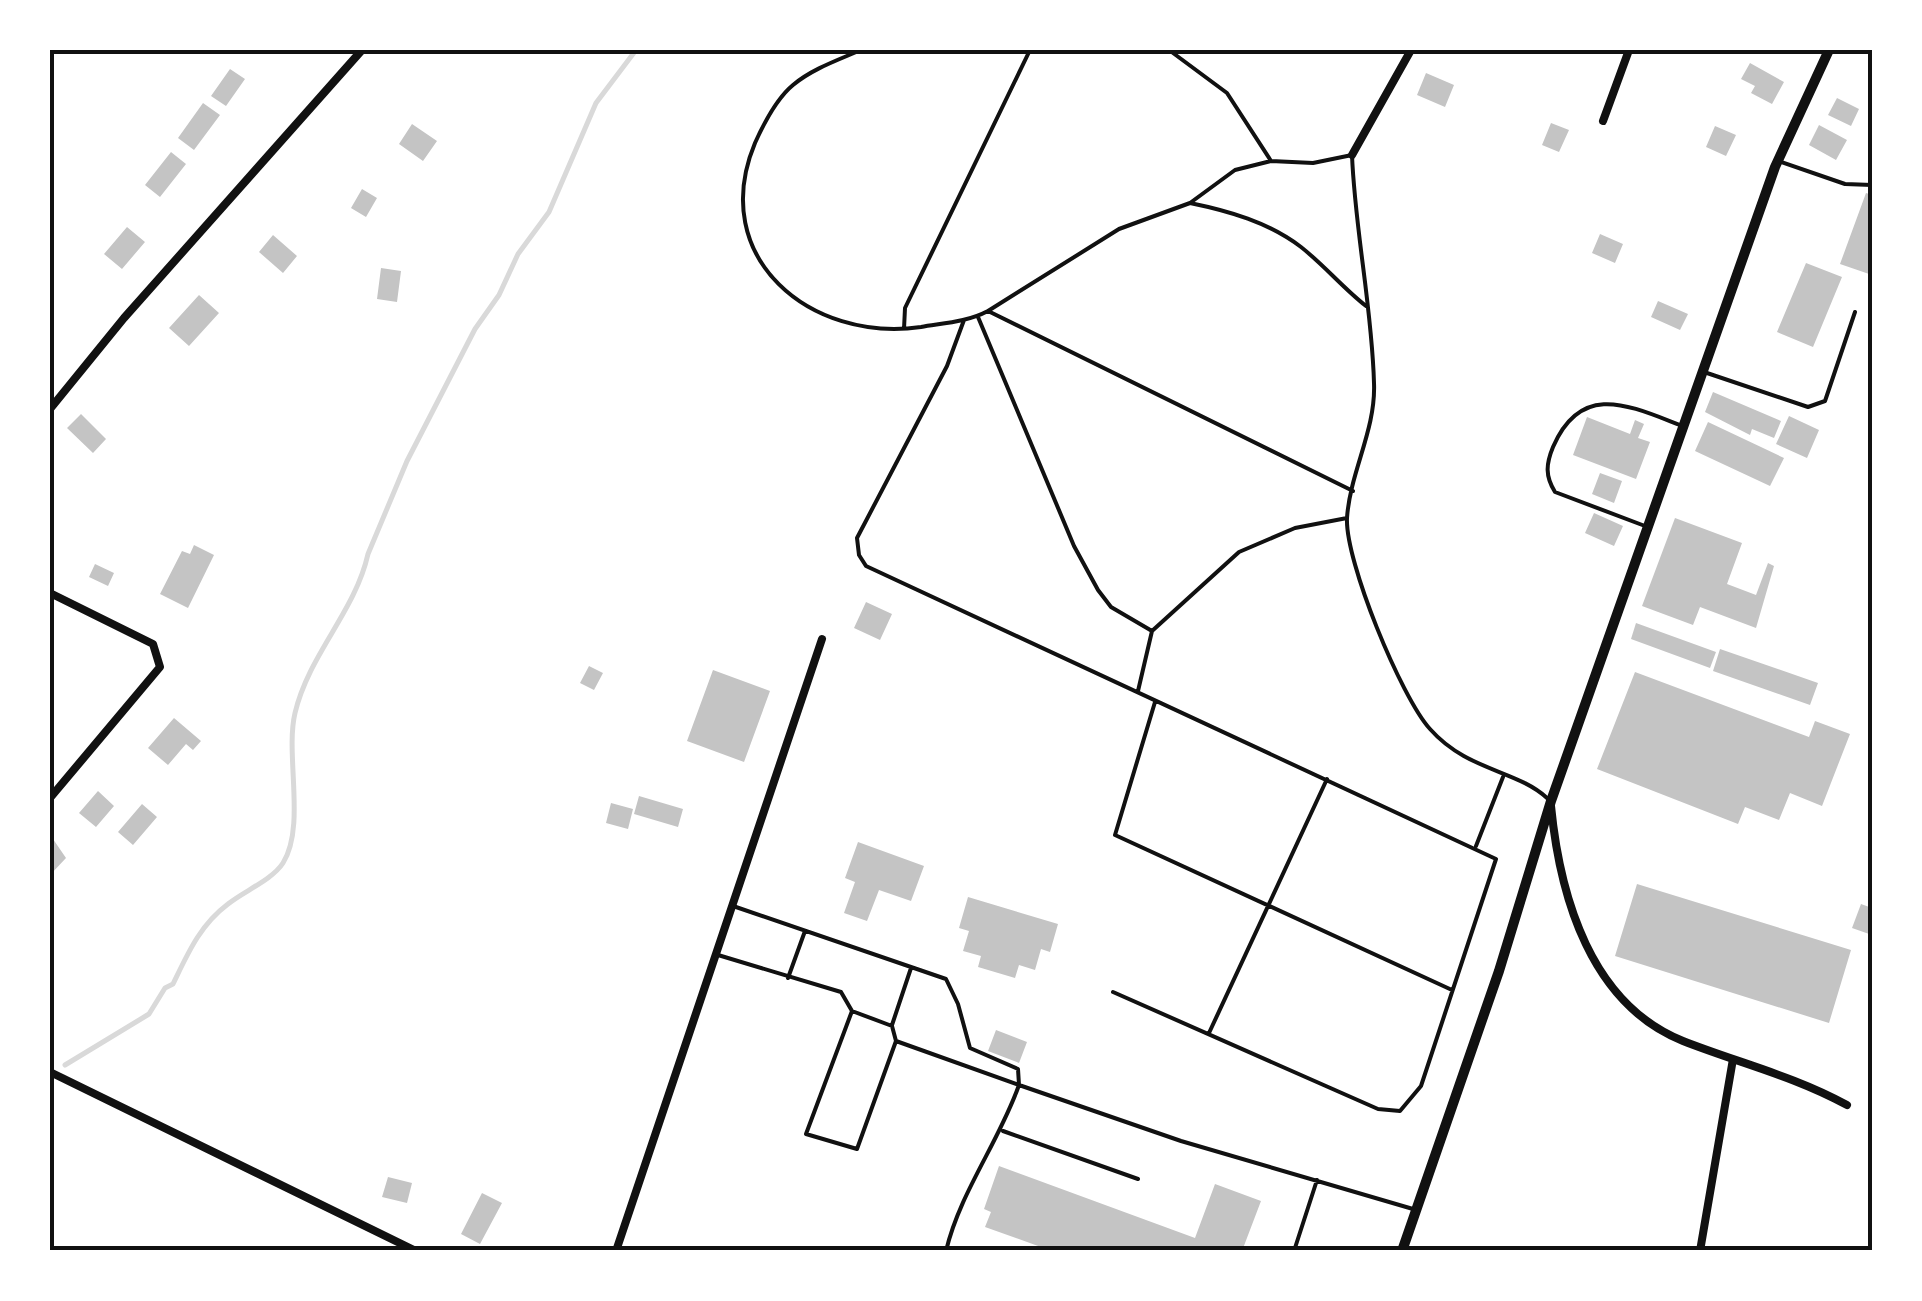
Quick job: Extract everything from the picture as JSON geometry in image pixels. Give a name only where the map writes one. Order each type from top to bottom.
[{"type":"street","points":[[50,409],[124,318],[362,50]]},
{"type":"street","points":[[1352,155],[1411,50]]},
{"type":"street","points":[[1603,121],[1629,50]]},
{"type":"street","points":[[1402,1251],[1550,802],[1778,161],[1829,50]]},
{"type":"street","points":[[50,593],[153,644],[160,666],[50,798]]},
{"type":"street","points":[[616,1251],[822,639]]},
{"type":"street","points":[[1550,802],[1563,878],[1600,975],[1616,996],[1656,1028],[1734,1060],[1803,1080],[1847,1106]]},
{"type":"street","points":[[1700,1251],[1734,1060]]},
{"type":"street","points":[[50,1072],[416,1251]]},
{"type":"lane","points":[[861,50],[806,75],[777,103],[751,155],[744,214],[768,271],[800,304],[842,324],[871,331],[964,320],[988,312],[1118,229],[1190,202],[1226,174],[1271,160],[1313,163],[1352,155],[1374,398],[1347,518],[1373,613],[1419,715],[1460,756],[1540,792],[1550,802]]},
{"type":"lane","points":[[904,329],[905,308],[1030,50]]},
{"type":"lane","points":[[1169,50],[1227,93],[1271,160]]},
{"type":"lane","points":[[1778,161],[1845,184],[1872,185]]},
{"type":"lane","points":[[1190,202],[1244,216],[1277,232],[1301,247],[1366,306]]},
{"type":"lane","points":[[988,312],[1353,491]]},
{"type":"lane","points":[[1704,372],[1808,407],[1825,401],[1856,312]]},
{"type":"lane","points":[[978,316],[1074,546],[1098,590],[1112,606],[1152,630]]},
{"type":"lane","points":[[964,320],[948,366],[857,538],[859,555],[866,566],[1491,853],[1496,866],[1421,1086],[1400,1111],[1378,1108],[1114,992]]},
{"type":"lane","points":[[1650,528],[1555,492],[1546,472],[1548,460],[1562,429],[1586,406],[1610,403],[1685,426]]},
{"type":"lane","points":[[1138,691],[1152,630],[1254,542],[1295,528],[1347,518]]},
{"type":"lane","points":[[1155,700],[1115,835],[1452,990]]},
{"type":"lane","points":[[1476,846],[1503,776]]},
{"type":"lane","points":[[1208,1034],[1327,779]]},
{"type":"lane","points":[[733,906],[946,979],[958,1004],[970,1048],[1018,1069],[1019,1084],[1002,1132],[972,1177],[946,1251]]},
{"type":"lane","points":[[788,979],[805,931]]},
{"type":"lane","points":[[718,955],[841,992],[852,1010],[892,1026]]},
{"type":"lane","points":[[852,1010],[806,1134],[856,1149],[896,1040],[892,1026],[912,968]]},
{"type":"lane","points":[[896,1040],[1180,1140],[1417,1210]]},
{"type":"lane","points":[[1002,1132],[1138,1179]]},
{"type":"lane","points":[[1294,1251],[1317,1180]]},
{"type":"building","points":[[1750,63],[1784,82],[1772,104],[1751,93],[1755,86],[1741,79]]},
{"type":"building","points":[[230,69],[245,79],[226,106],[211,96]]},
{"type":"building","points":[[1426,73],[1454,85],[1445,107],[1417,95]]},
{"type":"building","points":[[1837,98],[1859,109],[1851,126],[1828,115]]},
{"type":"building","points":[[203,103],[220,115],[194,150],[178,138]]},
{"type":"building","points":[[1551,123],[1569,130],[1559,152],[1542,145]]},
{"type":"building","points":[[412,124],[437,141],[423,161],[399,144]]},
{"type":"building","points":[[1819,125],[1847,140],[1836,160],[1809,145]]},
{"type":"building","points":[[1715,126],[1736,135],[1726,156],[1706,147]]},
{"type":"building","points":[[171,152],[186,164],[160,197],[145,185]]},
{"type":"building","points":[[362,189],[377,198],[366,217],[351,208]]},
{"type":"building","points":[[1866,193],[1872,195],[1872,275],[1840,264]]},
{"type":"building","points":[[127,227],[145,242],[122,269],[104,254]]},
{"type":"building","points":[[1600,234],[1623,244],[1615,263],[1592,253]]},
{"type":"building","points":[[273,235],[297,256],[283,273],[259,252]]},
{"type":"building","points":[[1806,263],[1842,277],[1813,347],[1777,332]]},
{"type":"building","points":[[381,268],[401,271],[397,302],[377,299]]},
{"type":"building","points":[[199,295],[219,313],[189,346],[169,328]]},
{"type":"building","points":[[1658,301],[1688,314],[1680,330],[1651,317]]},
{"type":"building","points":[[1713,392],[1781,421],[1774,438],[1752,429],[1750,435],[1705,412]]},
{"type":"building","points":[[81,414],[106,439],[93,453],[67,428]]},
{"type":"building","points":[[1789,416],[1819,430],[1807,458],[1776,444]]},
{"type":"building","points":[[1587,417],[1630,434],[1635,420],[1644,424],[1638,438],[1650,442],[1636,479],[1573,455]]},
{"type":"building","points":[[1708,422],[1784,458],[1770,486],[1695,451]]},
{"type":"building","points":[[1600,473],[1622,481],[1614,503],[1592,494]]},
{"type":"building","points":[[1594,513],[1623,526],[1614,546],[1585,533]]},
{"type":"building","points":[[1675,518],[1742,543],[1727,584],[1756,595],[1768,563],[1774,566],[1756,628],[1700,607],[1693,625],[1642,606]]},
{"type":"building","points":[[194,545],[214,555],[188,608],[160,594],[182,551],[190,554]]},
{"type":"building","points":[[95,564],[114,573],[108,586],[89,577]]},
{"type":"building","points":[[866,602],[892,614],[880,640],[854,628]]},
{"type":"building","points":[[1636,623],[1716,652],[1710,668],[1631,639]]},
{"type":"building","points":[[1720,649],[1818,683],[1810,705],[1713,671]]},
{"type":"building","points":[[589,666],[603,673],[594,690],[580,683]]},
{"type":"building","points":[[713,670],[770,691],[744,762],[687,741]]},
{"type":"building","points":[[1635,672],[1809,737],[1815,721],[1850,734],[1822,806],[1790,793],[1779,820],[1745,807],[1738,824],[1597,769]]},
{"type":"building","points":[[174,718],[201,741],[193,750],[186,744],[168,765],[148,748]]},
{"type":"building","points":[[98,791],[114,806],[96,827],[79,813]]},
{"type":"building","points":[[639,796],[683,809],[678,827],[634,814]]},
{"type":"building","points":[[611,803],[633,809],[628,829],[606,823]]},
{"type":"building","points":[[142,804],[157,817],[133,845],[118,832]]},
{"type":"building","points":[[53,839],[66,858],[50,875],[50,842]]},
{"type":"building","points":[[858,842],[924,866],[911,901],[879,890],[867,921],[844,913],[855,882],[845,878]]},
{"type":"building","points":[[1637,884],[1851,950],[1829,1023],[1615,956]]},
{"type":"building","points":[[968,897],[1058,924],[1050,952],[1041,949],[1035,970],[1019,965],[1015,978],[978,967],[981,956],[963,951],[969,931],[959,928]]},
{"type":"building","points":[[1861,904],[1872,908],[1872,935],[1852,928]]},
{"type":"building","points":[[996,1030],[1027,1042],[1019,1063],[988,1051]]},
{"type":"building","points":[[999,1166],[1195,1238],[1215,1184],[1261,1201],[1242,1251],[1052,1251],[985,1227],[991,1212],[984,1209]]},
{"type":"building","points":[[388,1177],[412,1183],[407,1203],[382,1197]]},
{"type":"building","points":[[482,1193],[502,1203],[480,1244],[461,1234]]},
{"type":"waterway","points":[[65,1065],[149,1014],[165,988],[173,984],[210,921],[283,863],[293,830],[295,713],[310,671],[353,595],[407,461],[475,329],[499,295],[518,254],[549,212],[596,103],[636,50]]}]
